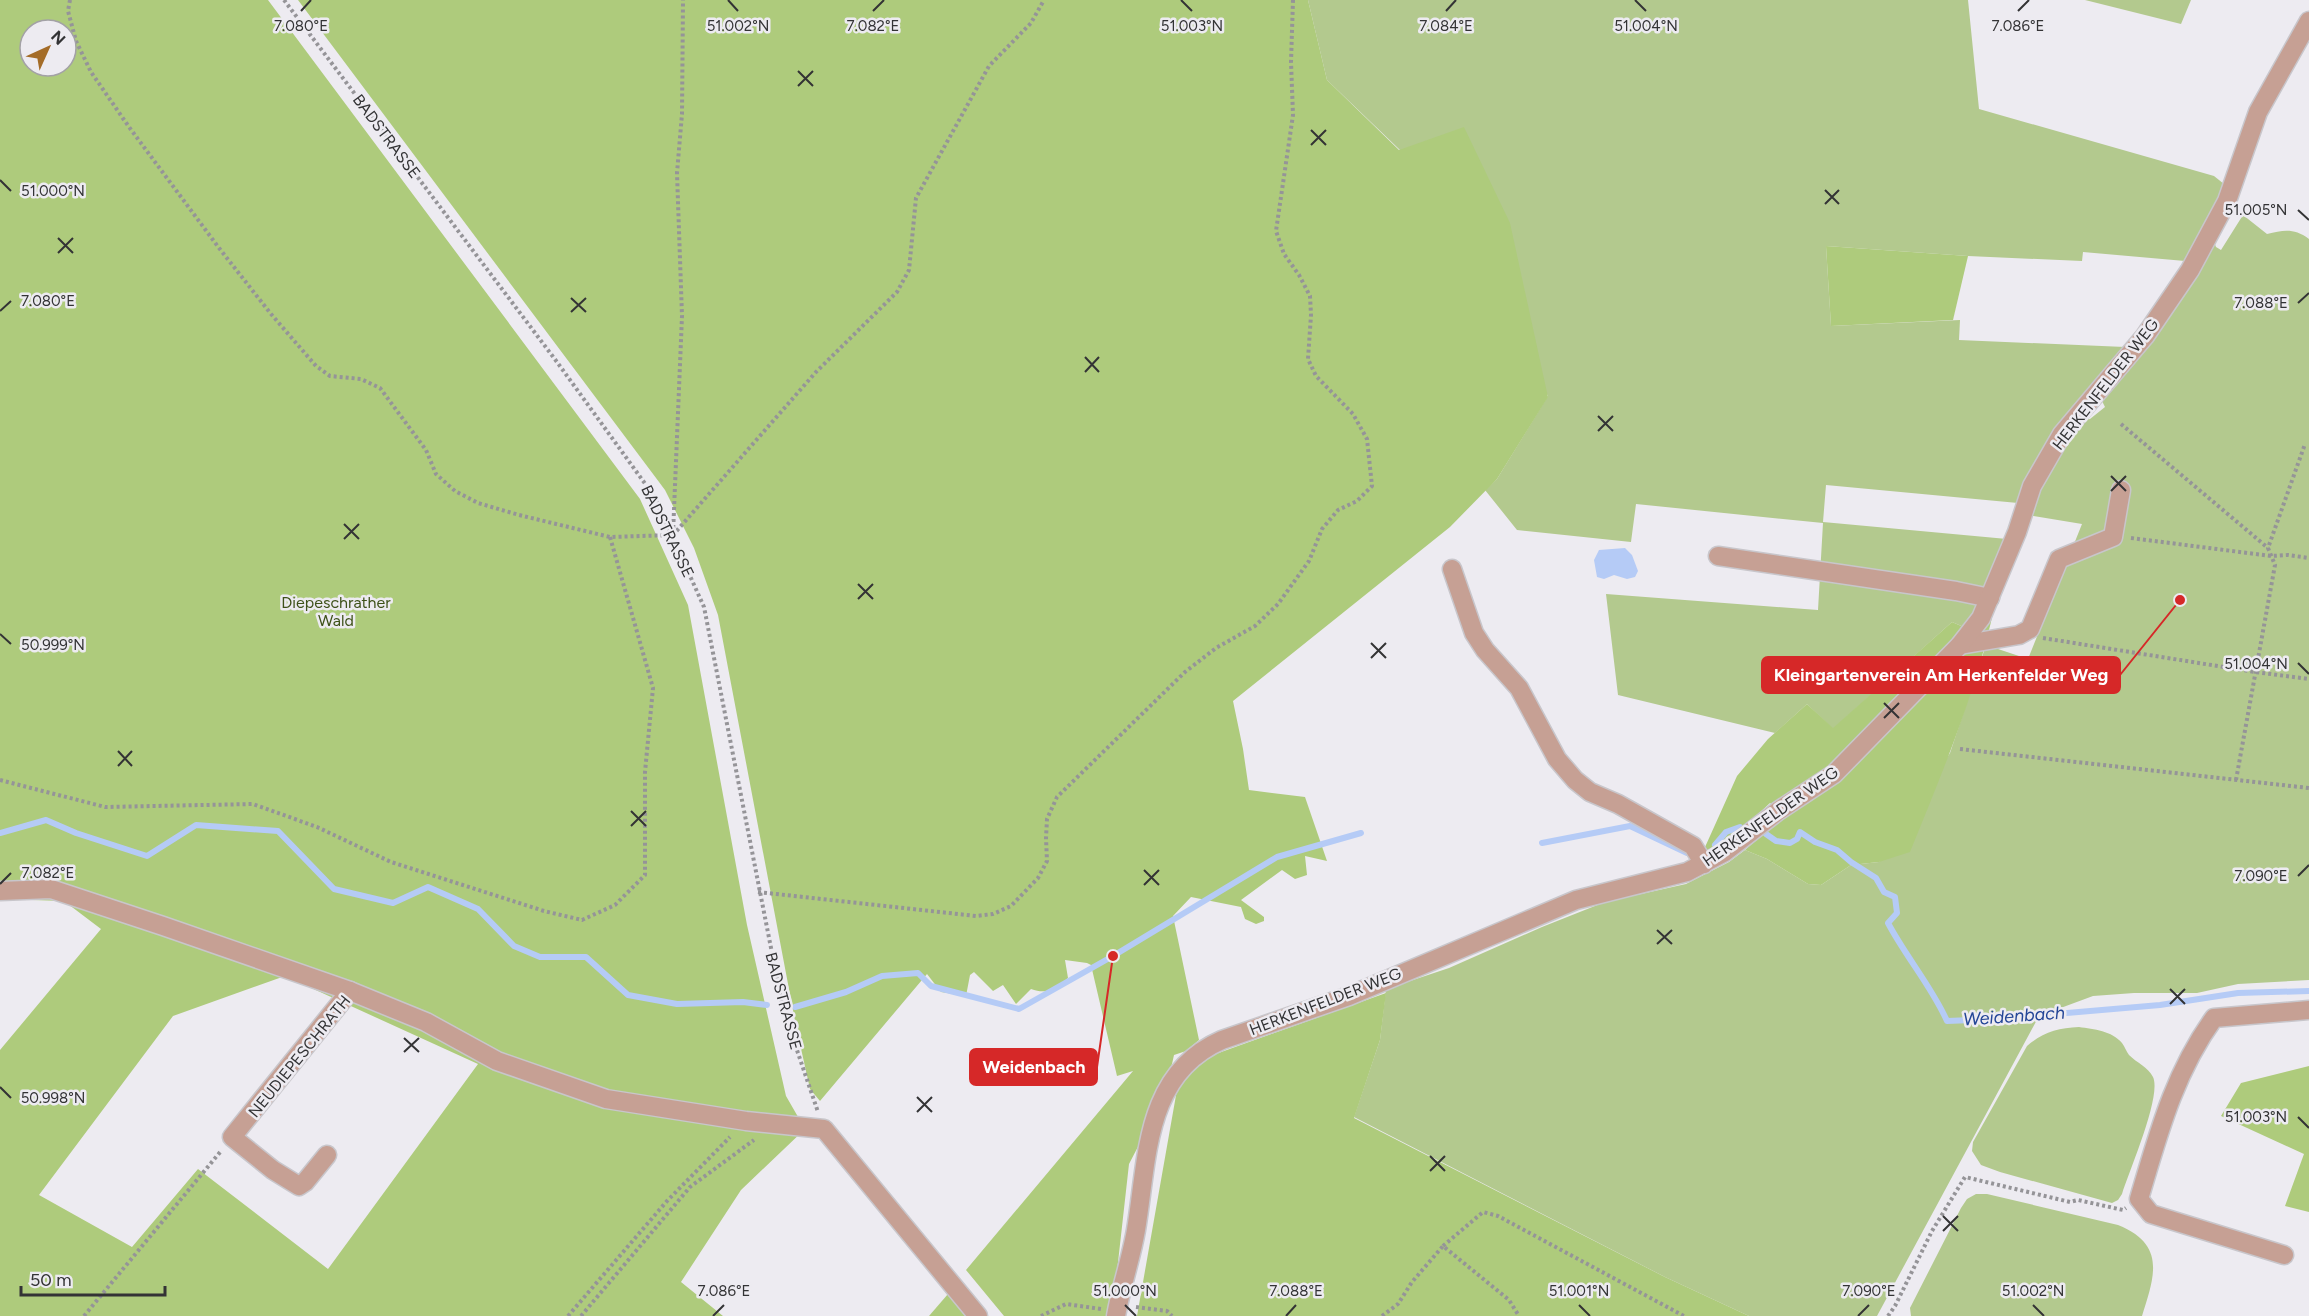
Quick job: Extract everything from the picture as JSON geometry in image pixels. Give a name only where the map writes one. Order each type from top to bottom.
[{"type":"street","name":"HERKENFELDER WEG","points":[[1117,1311],[1136,1231],[1145,1157],[1152,1124],[1176,1074],[1203,1048],[1349,996],[1576,900],[1641,882],[1672,877],[1704,864],[1725,852],[1778,811],[1834,774],[1960,645],[1981,618],[2017,532],[2032,486],[2062,434],[2145,336],[2190,270],[2227,201],[2258,112],[2309,21]]},
{"type":"street","points":[[1960,645],[2019,635],[2030,628],[2059,559],[2113,537],[2121,490]]},
{"type":"street","points":[[1718,556],[1990,598]]},
{"type":"street","points":[[1452,569],[1474,633],[1485,650],[1519,688],[1557,759],[1575,780],[1590,792],[1618,804],[1693,846],[1704,864]]},
{"type":"street","points":[[0,891],[51,889],[174,929],[350,991]]},
{"type":"street","name":"NEUDIEPESCHRATH","points":[[232,1137],[350,991],[426,1022],[497,1061],[606,1099],[746,1121]]},
{"type":"street","points":[[2284,1255],[2151,1214],[2139,1199],[2173,1090],[2197,1041],[2214,1018],[2309,1010]]},
{"type":"street","points":[[746,1121],[824,1129],[978,1316]]},
{"type":"street","points":[[232,1137],[273,1170],[299,1186],[327,1155]]},
{"type":"path","points":[[70,0],[68,10],[76,41],[91,72],[135,136],[219,248],[316,366],[330,376],[361,379],[380,388],[426,450],[436,474],[455,491],[478,503],[610,537],[673,535],[816,372],[897,292],[909,270],[916,198],[989,66],[1031,23],[1044,0]]},
{"type":"path","name":"BADSTRASSE","points":[[284,0],[564,371],[654,496],[673,535],[704,607],[758,892],[783,1009],[824,1129]]},
{"type":"path","points":[[673,535],[682,316],[677,172],[682,114],[683,0]]},
{"type":"path","points":[[758,892],[976,916],[993,914],[1011,906],[1038,879],[1047,861],[1047,819],[1057,797],[1185,672],[1216,648],[1255,626],[1278,604],[1309,561],[1322,529],[1338,510],[1357,501],[1372,486],[1367,440],[1353,414],[1316,376],[1308,359],[1310,296],[1284,254],[1276,231],[1293,116],[1291,62],[1293,0]]},
{"type":"path","points":[[2121,424],[2268,548],[2275,565],[2236,780]]},
{"type":"path","points":[[2268,548],[2305,444]]},
{"type":"path","points":[[0,780],[105,807],[253,804],[317,827],[391,862],[544,911],[582,920],[615,905],[645,875],[645,772],[653,688],[610,537]]},
{"type":"path","points":[[2113,537],[2152,539],[2271,556],[2288,555],[2309,558]]},
{"type":"path","points":[[2019,635],[2309,679]]},
{"type":"path","points":[[1960,749],[2309,788]]},
{"type":"path","points":[[568,1316],[667,1200],[746,1121]]},
{"type":"path","points":[[581,1316],[690,1186],[776,1124]]},
{"type":"path","points":[[84,1316],[232,1137]]},
{"type":"path","points":[[1888,1316],[1932,1231],[1965,1177],[2070,1202],[2078,1200],[2123,1210],[2139,1199]]},
{"type":"path","points":[[1382,1316],[1398,1304],[1412,1281],[1443,1246],[1483,1212],[1498,1216],[1684,1316]]},
{"type":"path","points":[[1443,1246],[1509,1300],[1518,1316]]},
{"type":"path","points":[[1041,1316],[1066,1304],[1117,1311],[1167,1311],[1172,1316]]},
{"type":"green space","name":"Diepeschrather Wald","points":[[0,0],[268,0],[640,499],[688,605],[747,925],[786,1096],[805,1129],[741,1190],[681,1282],[723,1316],[0,1316],[0,1050],[101,929],[64,901],[0,899]],"holes":[[[285,976],[478,1064],[328,1269],[198,1169],[132,1247],[39,1195],[173,1016]]]},
{"type":"green space","points":[[298,0],[1308,0],[1327,80],[1399,150],[1464,127],[1510,223],[1548,397],[1497,479],[1450,527],[1233,701],[1249,790],[1305,797],[1327,861],[1305,856],[1307,875],[1295,879],[1282,870],[1241,900],[1264,917],[1264,921],[1256,924],[1245,919],[1241,907],[1191,897],[1173,916],[1199,1040],[1186,1051],[1174,1055],[1153,1104],[1142,1139],[1129,1164],[1112,1316],[1004,1316],[966,1270],[1133,1071],[1117,1076],[1091,965],[1065,960],[1068,978],[1051,990],[1031,989],[1016,1004],[1003,985],[993,991],[974,972],[970,975],[966,996],[941,992],[927,974],[820,1101],[810,1089],[718,615],[694,548],[665,490]]},
{"type":"green space","points":[[1308,0],[1968,0],[1979,109],[2214,176],[2224,184],[2212,214],[2185,261],[2083,252],[2082,261],[1826,246],[1831,326],[1960,320],[1959,340],[2125,347],[2064,420],[2027,481],[2018,503],[1826,485],[1823,522],[2007,539],[1966,628],[1952,622],[1833,729],[1807,704],[1775,733],[1618,695],[1606,594],[1818,610],[1823,523],[1636,504],[1631,542],[1517,530],[1485,490],[1497,479],[1548,396],[1400,150],[1327,80]]},
{"type":"green space","points":[[2085,0],[2191,0],[2181,24]]},
{"type":"green space","points":[[2243,215],[2267,234],[2289,231],[2309,239],[2309,980],[2238,984],[2197,993],[2134,993],[2093,996],[2039,1016],[1877,1316],[1749,1316],[1665,1277],[1354,1117],[1380,1040],[1386,989],[1449,968],[1605,902],[1686,884],[1729,862],[1745,850],[1767,859],[1808,884],[1821,885],[1851,865],[1879,862],[1950,753],[1986,645],[2028,659],[2082,524],[2028,515],[2037,490],[2079,421],[2090,419],[2105,407],[2101,399],[2213,239],[2216,247],[2221,250]]},
{"type":"green space","points":[[1826,246],[1968,256],[1953,320],[1831,326]]},
{"type":"green space","points":[[1995,604],[1969,699],[1910,852],[1879,862],[1851,865],[1821,885],[1808,884],[1767,859],[1745,850],[1781,818]]},
{"type":"green space","points":[[1952,622],[1966,628],[1832,766],[1774,806],[1770,803],[1726,844],[1701,856],[1737,776],[1768,739],[1807,704],[1833,728]]},
{"type":"green space","points":[[1386,993],[1380,1040],[1354,1118],[1665,1277],[1749,1316],[1137,1316],[1178,1084],[1199,1060]]},
{"type":"green space","points":[[2079,1027],[2102,1031],[2118,1039],[2129,1055],[2151,1074],[2155,1087],[2149,1116],[2122,1194],[2112,1203],[1981,1165],[1972,1151],[1973,1142],[2027,1046],[2051,1032]]},
{"type":"green space","points":[[2309,1066],[2309,1212],[2285,1206],[2304,1154],[2221,1116],[2241,1083]]},
{"type":"green space","points":[[1976,1194],[1987,1194],[2118,1225],[2134,1233],[2144,1242],[2153,1263],[2153,1275],[2142,1316],[1911,1316],[1910,1308],[1961,1208],[1967,1199]]},
{"type":"green space","points":[[948,1294],[966,1316],[929,1316]]},
{"type":"water","points":[[1625,548],[1632,555],[1638,571],[1635,577],[1627,579],[1614,575],[1604,579],[1597,577],[1594,560],[1599,550]]},
{"type":"waterway","name":"Weidenbach","points":[[0,833],[46,820],[76,833],[147,856],[196,825],[278,831],[334,889],[393,903],[428,887],[478,909],[514,946],[540,957],[586,957],[628,995],[677,1004],[743,1002],[767,1005]]},
{"type":"waterway","name":"Weidenbach","points":[[1542,843],[1630,826],[1687,853]]},
{"type":"waterway","name":"Weidenbach","points":[[1715,845],[1726,832],[1740,827]]},
{"type":"waterway","name":"Weidenbach","points":[[1766,834],[1776,841],[1790,843],[1797,839],[1800,832],[1815,842],[1837,850],[1876,878],[1884,892],[1895,897],[1897,913],[1888,923],[1947,1021],[2160,1005],[2238,993],[2309,991]]},
{"type":"waterway","name":"Weidenbach","points":[[795,1007],[846,992],[882,976],[918,973],[931,986],[1019,1009],[1113,956],[1277,857],[1361,833]]},
{"type":"place","name":"Kleingartenverein Am Herkenfelder Weg","points":[[2180,600]]},
{"type":"place","name":"Weidenbach","points":[[1113,956]]}]
